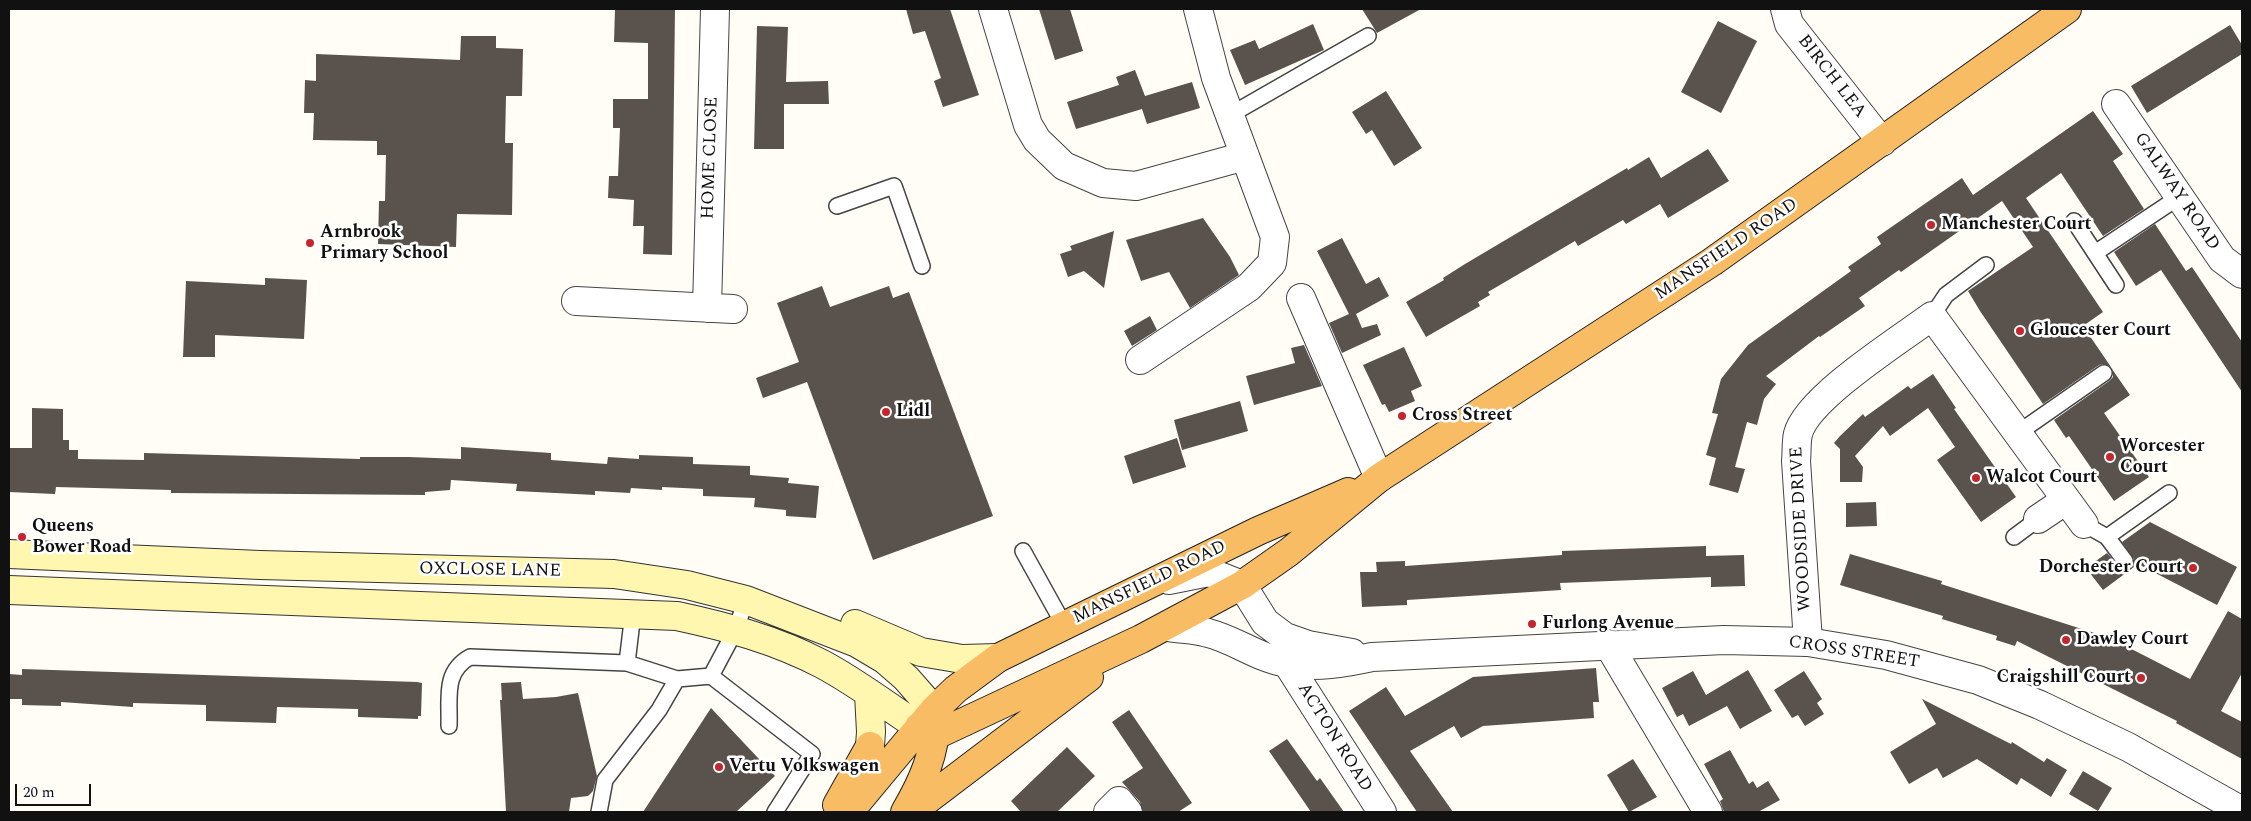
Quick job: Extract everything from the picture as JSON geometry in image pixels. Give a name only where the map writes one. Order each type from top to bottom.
[{"type":"highway","name":"MANSFIELD ROAD","points":[[930,724],[1141,639],[1242,585],[1288,552],[1378,478],[1712,262],[2067,9]]},
{"type":"highway","name":"MANSFIELD ROAD","points":[[849,812],[930,724],[956,689],[998,658],[1258,530],[1378,478]]},
{"type":"highway","name":"MANSFIELD ROAD","points":[[911,812],[1021,727],[1141,639]]},
{"type":"highway","name":"MANSFIELD ROAD","points":[[904,812],[920,787],[930,724]]},
{"type":"highway","points":[[832,812],[870,746]]},
{"type":"main road","name":"OXCLOSE LANE","points":[[9,554],[260,565],[614,574],[687,586],[746,600],[857,644],[884,659],[906,678],[930,724]]},
{"type":"main road","points":[[614,574],[693,574],[767,591],[821,609],[920,652],[962,659],[998,658]]},
{"type":"main road","name":"OXCLOSE LANE","points":[[9,590],[677,616],[736,629],[791,649],[815,661],[869,694],[930,724]]},
{"type":"main road","points":[[869,694],[870,746]]},
{"type":"street","name":"HOME CLOSE","points":[[576,301],[720,309],[715,9]]},
{"type":"street","points":[[993,9],[1028,125],[1038,140],[1064,166],[1103,183],[1136,186],[1245,156]]},
{"type":"street","points":[[1140,360],[1250,287],[1272,263],[1275,237],[1216,78],[1198,9]]},
{"type":"street","name":"BIRCH LEA","points":[[1785,9],[1789,24],[1882,142]]},
{"type":"street","name":"GALWAY ROAD","points":[[2116,104],[2222,259],[2242,271]]},
{"type":"street","points":[[1301,298],[1378,478]]},
{"type":"street","points":[[1932,316],[2066,500],[2095,530]]},
{"type":"street","name":"WOODSIDE DRIVE","points":[[1808,642],[1796,468],[1798,433],[1810,411],[1833,389],[1932,316]]},
{"type":"street","points":[[2038,519],[2066,500]]},
{"type":"street","points":[[1145,584],[1209,572],[1242,585]]},
{"type":"street","name":"CROSS STREET","points":[[1242,585],[1265,622],[1285,637],[1308,645],[1372,657]]},
{"type":"street","name":"ACTON ROAD","points":[[1265,622],[1287,663],[1382,812]]},
{"type":"street","name":"CROSS STREET","points":[[1166,627],[1209,633],[1248,651],[1287,663],[1314,666],[1342,664],[1372,657],[1608,644],[1724,640],[1808,642],[1886,655],[1978,680],[2040,705],[2113,740],[2238,810]]},
{"type":"street","points":[[1608,644],[1708,812]]},
{"type":"street","points":[[1108,812],[1119,801],[1128,812]]},
{"type":"lane","points":[[1230,115],[1368,36]]},
{"type":"lane","points":[[837,206],[894,186],[922,266]]},
{"type":"lane","points":[[2095,254],[2179,196]]},
{"type":"lane","points":[[2074,221],[2116,285]]},
{"type":"lane","points":[[1932,316],[1946,295],[1986,265]]},
{"type":"lane","points":[[2018,433],[2104,373]]},
{"type":"lane","points":[[2125,561],[2095,530],[2169,493]]},
{"type":"lane","points":[[2014,537],[2038,519]]},
{"type":"lane","points":[[1023,551],[1064,625]]},
{"type":"lane","points":[[711,676],[736,629],[746,600]]},
{"type":"lane","points":[[627,663],[633,613]]},
{"type":"lane","points":[[449,726],[451,675],[458,664],[470,657],[627,663],[677,680],[711,676],[812,754],[774,812]]},
{"type":"lane","points":[[599,812],[605,780],[659,710],[677,680]]},
{"type":"building","points":[[615,9],[675,9],[672,255],[643,254],[644,226],[633,226],[634,200],[608,198],[609,176],[618,176],[620,128],[613,128],[613,99],[648,99],[648,43],[614,42]]},
{"type":"building","points":[[906,9],[950,9],[979,95],[943,107],[934,81],[941,78],[925,31],[913,34]]},
{"type":"building","points":[[1039,9],[1070,9],[1083,51],[1055,60]]},
{"type":"building","points":[[1362,9],[1421,9],[1377,33]]},
{"type":"building","points":[[1718,21],[1757,41],[1721,113],[1681,92]]},
{"type":"building","points":[[1313,24],[1324,50],[1245,85],[1230,50],[1255,40],[1259,49]]},
{"type":"building","points":[[2230,25],[2242,45],[2242,54],[2147,113],[2131,86]]},
{"type":"building","points":[[757,26],[788,27],[786,82],[828,81],[829,104],[784,104],[784,149],[754,149]]},
{"type":"building","points":[[461,36],[496,36],[496,48],[523,49],[522,96],[506,96],[505,143],[513,143],[512,215],[457,214],[456,247],[378,244],[379,201],[385,201],[386,155],[377,155],[377,141],[313,140],[314,113],[304,113],[305,80],[316,81],[316,54],[460,60]]},
{"type":"building","points":[[1135,70],[1145,96],[1192,82],[1200,108],[1147,124],[1142,109],[1076,129],[1067,102],[1119,85],[1116,77]]},
{"type":"building","points":[[1386,91],[1422,148],[1394,166],[1372,130],[1366,134],[1352,112]]},
{"type":"building","points":[[2093,111],[2123,154],[2113,161],[2144,209],[2103,236],[2061,173],[2026,198],[2103,312],[2083,326],[2111,367],[2104,364],[2099,365],[2043,404],[1980,311],[1968,291],[2033,247],[2002,201],[1901,272],[1899,270],[1859,298],[1865,306],[1819,336],[1766,376],[1776,384],[1764,399],[1757,425],[1747,422],[1735,467],[1745,469],[1738,493],[1709,485],[1716,458],[1706,455],[1718,414],[1712,413],[1721,379],[1748,345],[1851,271],[1848,267],[1881,244],[1877,237],[1962,178],[1973,195]]},
{"type":"building","points":[[1708,149],[1729,181],[1668,218],[1660,204],[1626,224],[1623,220],[1578,246],[1575,241],[1488,292],[1490,295],[1478,302],[1480,306],[1426,337],[1406,302],[1444,280],[1443,278],[1465,264],[1627,168],[1628,170],[1649,157],[1661,178]]},
{"type":"building","points":[[1203,218],[1230,257],[1239,275],[1190,308],[1169,272],[1141,281],[1126,240]]},
{"type":"building","points":[[2155,224],[2186,271],[2192,267],[2242,342],[2242,392],[2161,270],[2136,286],[2114,252]]},
{"type":"building","points":[[1114,231],[1104,288],[1084,271],[1068,277],[1060,254],[1072,250],[1070,246]]},
{"type":"building","points":[[1342,238],[1366,284],[1379,277],[1389,296],[1356,314],[1362,328],[1377,324],[1381,335],[1342,353],[1329,323],[1349,314],[1317,251]]},
{"type":"building","points":[[265,278],[307,280],[304,339],[215,335],[215,357],[183,357],[186,281],[265,285]]},
{"type":"building","name":"Lidl","points":[[822,286],[830,307],[889,286],[893,298],[909,292],[993,516],[873,560],[807,382],[763,398],[756,378],[799,362],[777,303]]},
{"type":"building","points":[[1150,316],[1157,330],[1132,346],[1124,331]]},
{"type":"building","points":[[1304,345],[1322,386],[1254,405],[1246,376],[1295,363],[1291,348]]},
{"type":"building","points":[[1404,347],[1422,386],[1411,391],[1415,401],[1389,412],[1385,404],[1382,405],[1363,365]]},
{"type":"building","name":"Worcester Court","points":[[2112,369],[2130,395],[2104,413],[2149,477],[2114,501],[2069,436],[2066,438],[2054,420],[2109,381],[2113,377]]},
{"type":"building","points":[[1933,374],[1956,408],[1954,409],[2016,497],[1981,522],[1937,460],[1955,447],[1928,408],[1890,436],[1883,426],[1855,456],[1863,467],[1862,482],[1840,482],[1840,449],[1834,443],[1840,436],[1863,414],[1865,417],[1908,386],[1911,389]]},
{"type":"building","points":[[1240,401],[1248,431],[1182,450],[1174,420]]},
{"type":"building","points":[[32,408],[63,409],[63,440],[69,440],[69,450],[78,450],[78,459],[144,460],[144,453],[360,459],[360,457],[409,457],[461,459],[461,447],[551,453],[551,460],[607,464],[608,457],[639,459],[639,455],[693,457],[693,464],[750,466],[750,475],[789,478],[788,483],[819,486],[816,518],[786,516],[786,510],[754,507],[755,498],[703,496],[703,489],[662,487],[662,490],[631,488],[630,493],[595,491],[595,495],[516,491],[517,484],[451,480],[450,490],[425,492],[425,495],[171,493],[171,490],[56,487],[55,494],[9,492],[9,448],[32,448]]},
{"type":"building","points":[[1177,438],[1186,467],[1133,484],[1124,456]]},
{"type":"building","points":[[1876,502],[1877,526],[1846,527],[1846,503]]},
{"type":"building","name":"Dorchester Court","points":[[2150,522],[2237,567],[2217,605],[2138,564],[2103,590],[2086,568],[2107,553],[2121,569],[2130,569],[2134,559],[2122,542]]},
{"type":"building","points":[[1706,546],[1706,556],[1744,555],[1745,586],[1711,587],[1711,577],[1560,583],[1561,590],[1407,600],[1407,605],[1362,607],[1360,572],[1377,572],[1376,562],[1405,561],[1405,566],[1562,555],[1562,551]]},
{"type":"building","points":[[1850,554],[1942,581],[1941,584],[2110,638],[2190,679],[2228,611],[2242,619],[2242,673],[2221,711],[2242,722],[2242,759],[2176,723],[2177,721],[2017,641],[2015,646],[1996,640],[1997,636],[1942,619],[1943,616],[1840,585]]},
{"type":"building","points":[[1596,668],[1599,702],[1593,702],[1594,718],[1483,726],[1461,738],[1454,726],[1410,751],[1453,812],[1417,812],[1349,711],[1386,687],[1405,716],[1473,677]]},
{"type":"building","points":[[22,669],[417,682],[422,683],[421,716],[418,716],[418,719],[358,717],[358,709],[277,707],[276,723],[206,721],[206,705],[133,703],[133,707],[61,702],[61,706],[22,705],[22,699],[9,699],[9,674],[22,675]]},
{"type":"building","points":[[1748,670],[1772,711],[1740,729],[1727,706],[1689,726],[1683,714],[1677,717],[1662,688],[1693,671],[1706,695]]},
{"type":"building","points":[[1804,671],[1822,699],[1817,703],[1824,714],[1805,726],[1798,715],[1792,718],[1774,690]]},
{"type":"building","points":[[521,682],[523,699],[556,697],[578,693],[597,776],[593,791],[588,796],[571,798],[569,812],[506,812],[500,700],[502,700],[501,683]]},
{"type":"building","points":[[1922,699],[2011,744],[2012,742],[2044,762],[2047,758],[2067,770],[2051,797],[2021,778],[2017,785],[1977,759],[1943,778],[1937,768],[1909,784],[1890,752],[1936,724]]},
{"type":"building","name":"Vertu Volkswagen","points":[[711,708],[775,776],[736,812],[643,812]]},
{"type":"building","points":[[1129,710],[1192,803],[1178,812],[1143,812],[1140,802],[1122,782],[1143,768],[1112,722]]},
{"type":"building","points":[[1287,739],[1317,781],[1320,778],[1344,812],[1311,812],[1269,751]]},
{"type":"building","points":[[1067,747],[1095,776],[1057,812],[1021,812],[1011,801]]},
{"type":"building","points":[[1730,750],[1749,784],[1753,781],[1757,788],[1768,781],[1780,800],[1758,812],[1724,812],[1720,801],[1723,799],[1704,764]]},
{"type":"building","points":[[1633,759],[1657,797],[1629,812],[1607,775]]},
{"type":"building","points":[[2083,771],[2112,788],[2098,811],[2069,794]]},
{"type":"place","name":"Manchester Court","points":[[1931,225]]},
{"type":"place","name":"Arnbrook Primary School","points":[[310,243]]},
{"type":"place","name":"Gloucester Court","points":[[2020,331]]},
{"type":"place","name":"Lidl","points":[[886,412]]},
{"type":"place","name":"Cross Street","points":[[1402,416]]},
{"type":"place","name":"Worcester Court","points":[[2110,457]]},
{"type":"place","name":"Walcot Court","points":[[1976,478]]},
{"type":"place","name":"Queens Bower Road","points":[[22,537]]},
{"type":"place","name":"Dorchester Court","points":[[2193,568]]},
{"type":"place","name":"Furlong Avenue","points":[[1532,624]]},
{"type":"place","name":"Dawley Court","points":[[2066,640]]},
{"type":"place","name":"Craigshill Court","points":[[2141,678]]},
{"type":"place","name":"Vertu Volkswagen","points":[[719,767]]}]
